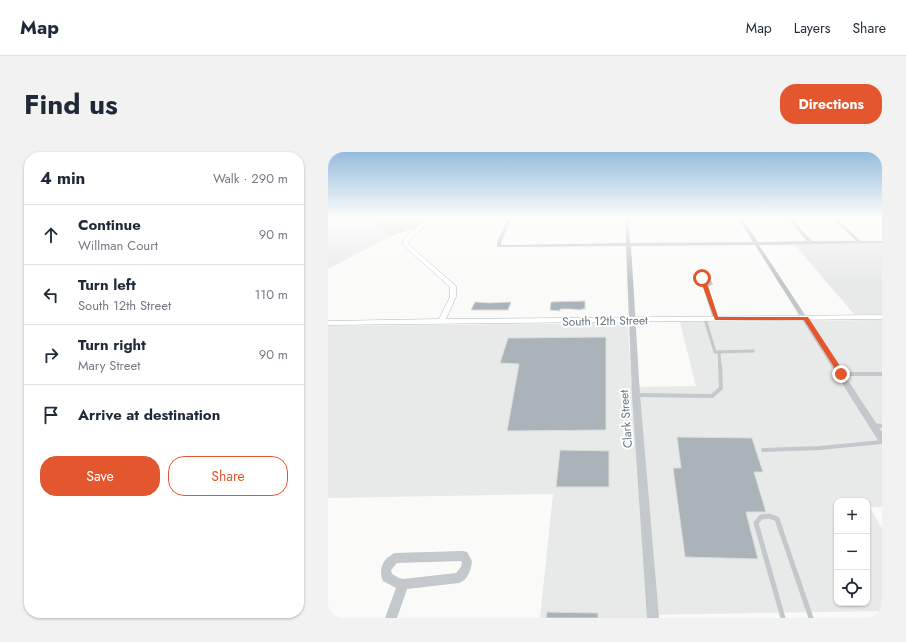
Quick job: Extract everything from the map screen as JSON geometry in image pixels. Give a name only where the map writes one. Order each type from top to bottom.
[{"type":"street","points":[[406,240],[405,244],[453,286],[453,297],[441,322]]},
{"type":"street","points":[[500,240],[499,246],[882,242]]},
{"type":"street","name":"Clark Street","points":[[628,240],[636,395],[653,618]]},
{"type":"street","points":[[753,240],[806,318],[882,440]]},
{"type":"street","points":[[705,286],[716,319]]},
{"type":"street","name":"South 12th Street","points":[[328,323],[806,318],[881,319]]},
{"type":"street","points":[[463,556],[467,561],[466,569],[459,578],[403,584],[397,583],[387,577],[386,568],[395,558],[463,556]]},
{"type":"street","points":[[391,618],[403,584]]},
{"type":"lane","points":[[705,319],[715,352],[753,351]]},
{"type":"lane","points":[[636,395],[712,396],[721,388],[719,352]]},
{"type":"lane","points":[[841,374],[882,374]]},
{"type":"lane","points":[[873,425],[882,426]]},
{"type":"lane","points":[[763,450],[820,448],[882,440]]},
{"type":"lane","points":[[783,618],[756,523],[760,517],[769,516],[777,519],[811,618]]},
{"type":"shaded area","points":[[328,240],[384,240],[328,269]]},
{"type":"shaded area","points":[[882,243],[882,314],[854,314],[794,244]]},
{"type":"shaded area","points":[[882,320],[882,507],[870,507],[882,529],[882,611],[647,615],[647,618],[540,618],[553,494],[328,498],[328,326],[625,323],[628,328],[632,387],[696,386],[680,322]]},
{"type":"building","points":[[585,301],[585,309],[560,309],[560,311],[550,310],[551,302]]},
{"type":"building","points":[[475,302],[511,302],[508,310],[471,310]]},
{"type":"building","points":[[606,337],[606,430],[507,431],[519,364],[500,363],[508,338]]},
{"type":"building","points":[[677,437],[752,438],[763,472],[754,472],[766,512],[746,512],[758,559],[685,557],[673,468],[681,468]]},
{"type":"building","points":[[560,450],[609,451],[609,487],[556,487]]},
{"type":"building","points":[[547,612],[598,613],[598,618],[546,618]]},
{"type":"route","points":[[702,278],[698,280],[698,283],[705,286],[716,319],[806,318],[841,374]]}]
